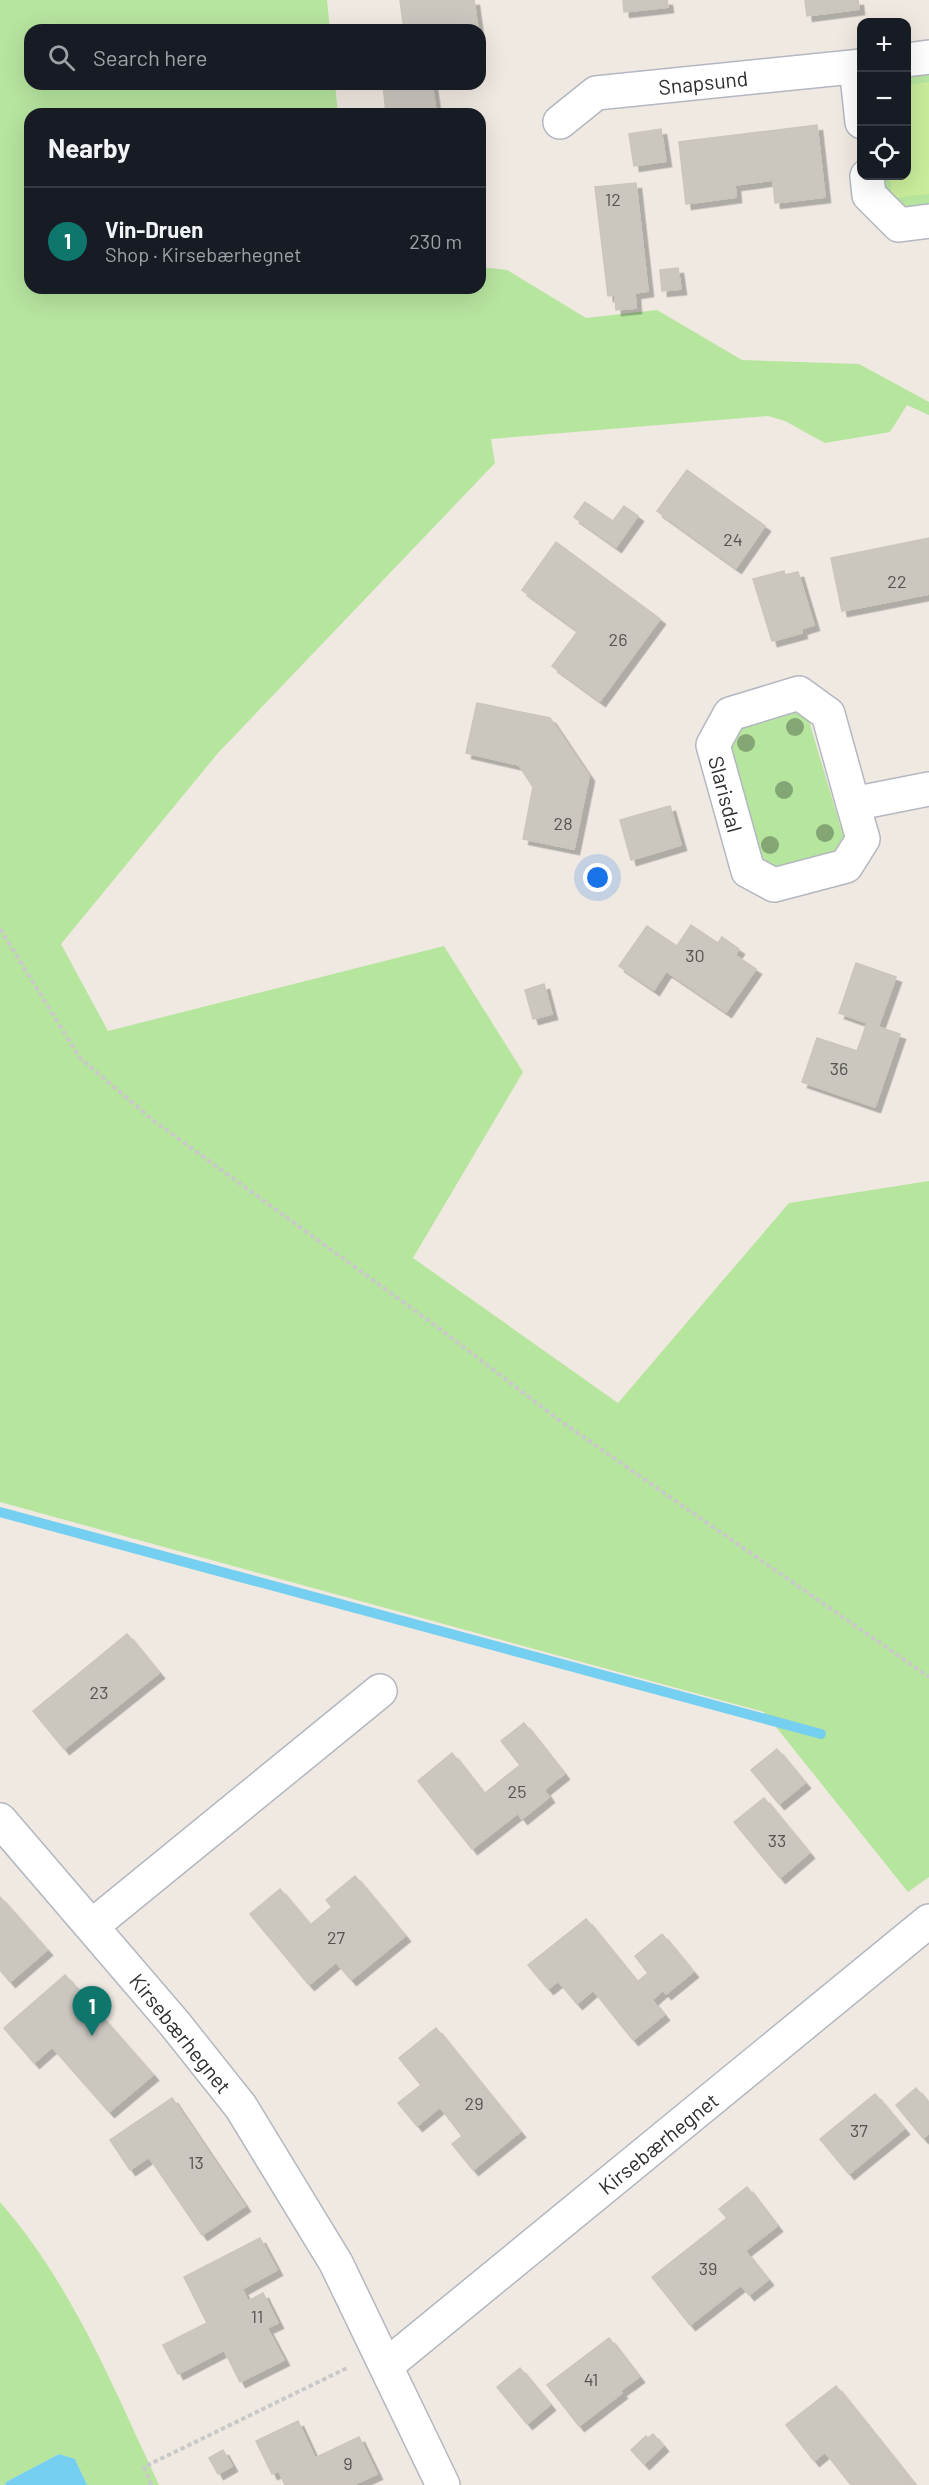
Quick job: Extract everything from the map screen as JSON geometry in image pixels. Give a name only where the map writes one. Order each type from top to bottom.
[{"type":"street","points":[[911,59],[929,57]]},
{"type":"street","name":"Snapsund","points":[[560,122],[596,93],[857,66]]},
{"type":"street","points":[[867,180],[869,195],[899,225],[929,221]]},
{"type":"street","name":"Slarisdal","points":[[799,693],[828,714],[853,804],[863,839],[846,866],[774,885],[748,871],[713,745],[730,714],[799,693]]},
{"type":"street","points":[[853,804],[929,789]]},
{"type":"street","points":[[92,1926],[380,1691]]},
{"type":"street","name":"Kirsebærhegnet","points":[[0,1820],[175,2024],[241,2107],[336,2263],[443,2485]]},
{"type":"street","name":"Kirsebærhegnet","points":[[387,2365],[929,1921]]},
{"type":"path","points":[[0,928],[80,1058],[154,1121],[436,1326],[559,1420],[929,1677]]},
{"type":"path","points":[[152,2485],[144,2467],[364,2360],[387,2365]]},
{"type":"green space","points":[[0,0],[327,0],[329,24],[24,24],[24,90],[336,90],[337,108],[24,108],[24,294],[486,294],[486,268],[507,270],[586,318],[657,310],[742,360],[859,364],[929,402],[929,415],[907,405],[890,432],[825,443],[785,421],[768,416],[491,439],[495,463],[218,753],[61,944],[108,1031],[444,946],[523,1072],[413,1258],[618,1403],[789,1203],[929,1181],[929,1877],[908,1892],[764,1712],[0,1502]]},
{"type":"green space","points":[[929,69],[929,205],[895,209],[880,180],[911,180],[911,71]]},
{"type":"green space","points":[[929,82],[929,194],[892,198],[890,180],[911,180],[911,84]]},
{"type":"green space","points":[[797,712],[809,721],[844,838],[836,852],[775,868],[760,859],[728,742],[739,728]]},
{"type":"green space","points":[[0,2202],[26,2234],[70,2302],[159,2485],[87,2485],[75,2459],[59,2454],[6,2482],[5,2485],[0,2485]]},
{"type":"water","points":[[59,2454],[75,2459],[87,2485],[5,2485],[6,2482]]},
{"type":"building","points":[[400,0],[474,0],[477,24],[403,24]]},
{"type":"building","points":[[623,0],[667,0],[668,7],[624,12]]},
{"type":"building","points":[[805,0],[858,0],[859,9],[807,16]]},
{"type":"building","points":[[384,90],[433,90],[436,108],[385,108]]},
{"type":"building","points":[[817,125],[825,197],[775,203],[773,180],[735,185],[736,197],[686,204],[679,142]]},
{"type":"building","points":[[661,129],[666,161],[634,166],[629,134]]},
{"type":"building","points":[[636,183],[648,291],[635,293],[636,308],[616,310],[615,295],[608,296],[595,187]]},
{"type":"building","points":[[678,268],[681,289],[662,291],[660,270]]},
{"type":"building","points":[[687,470],[765,526],[736,568],[657,511]]},
{"type":"building","points":[[585,502],[613,521],[624,506],[638,516],[616,547],[574,517]]},
{"type":"building","points":[[929,538],[929,594],[842,611],[831,558]]},
{"type":"building","points":[[556,542],[660,619],[600,701],[552,666],[578,631],[522,590]]},
{"type":"building","points":[[784,571],[785,575],[798,572],[814,625],[801,629],[802,633],[772,641],[753,579]]},
{"type":"building","points":[[477,703],[550,718],[589,776],[574,849],[523,839],[533,787],[519,765],[466,753]]},
{"type":"building","points":[[670,806],[681,845],[631,860],[620,820]]},
{"type":"building","points":[[691,925],[718,943],[722,937],[739,949],[735,955],[756,969],[726,1012],[666,971],[654,990],[619,966],[647,926],[677,946]]},
{"type":"building","points":[[856,963],[896,977],[878,1027],[900,1034],[875,1107],[802,1082],[817,1038],[857,1051],[867,1023],[839,1013]]},
{"type":"building","points":[[544,984],[552,1014],[533,1019],[525,990]]},
{"type":"building","points":[[127,1634],[159,1673],[64,1749],[33,1711]]},
{"type":"building","points":[[524,1723],[564,1774],[544,1790],[549,1797],[522,1819],[518,1813],[472,1849],[418,1781],[452,1753],[484,1794],[520,1765],[501,1741]]},
{"type":"building","points":[[777,1749],[805,1783],[779,1804],[751,1770]]},
{"type":"building","points":[[764,1798],[809,1853],[780,1878],[734,1822]]},
{"type":"building","points":[[355,1876],[405,1936],[351,1980],[336,1962],[309,1985],[250,1914],[280,1889],[310,1925],[332,1907],[326,1900]]},
{"type":"building","points":[[0,1897],[47,1950],[10,1982],[0,1970]]},
{"type":"building","points":[[586,1919],[637,1982],[648,1973],[635,1956],[662,1934],[693,1972],[666,1994],[663,1990],[652,2000],[664,2015],[633,2040],[593,1990],[577,2004],[558,1981],[548,1989],[528,1965]]},
{"type":"building","points":[[65,1975],[153,2075],[109,2112],[52,2047],[34,2063],[4,2028]]},
{"type":"building","points":[[436,2028],[520,2132],[473,2170],[452,2144],[462,2136],[440,2107],[417,2126],[398,2103],[421,2085],[399,2058]]},
{"type":"building","points":[[916,2088],[929,2104],[929,2133],[923,2138],[896,2105]]},
{"type":"building","points":[[875,2094],[904,2129],[849,2174],[820,2139]]},
{"type":"building","points":[[172,2098],[245,2206],[202,2235],[149,2157],[130,2170],[110,2140]]},
{"type":"building","points":[[747,2187],[777,2226],[745,2251],[768,2280],[749,2295],[741,2285],[690,2325],[652,2277],[727,2218],[719,2209]]},
{"type":"building","points":[[260,2238],[277,2270],[242,2289],[248,2301],[263,2293],[278,2323],[267,2328],[284,2360],[240,2382],[224,2350],[178,2374],[163,2345],[207,2323],[184,2277]]},
{"type":"building","points":[[609,2338],[639,2377],[579,2426],[547,2385]]},
{"type":"building","points":[[520,2368],[550,2405],[527,2424],[497,2387]]},
{"type":"building","points":[[836,2386],[915,2485],[851,2485],[825,2452],[814,2461],[786,2425]]},
{"type":"building","points":[[298,2421],[315,2458],[359,2437],[377,2474],[353,2485],[285,2485],[279,2471],[272,2474],[256,2441]]},
{"type":"building","points":[[653,2434],[663,2446],[644,2464],[631,2450],[646,2436],[648,2438]]},
{"type":"building","points":[[223,2450],[232,2466],[218,2474],[209,2458]]},
{"type":"waterway","points":[[0,1512],[821,1734]]},
{"type":"place","name":"Vin-Druen","points":[[92,2036]]}]
